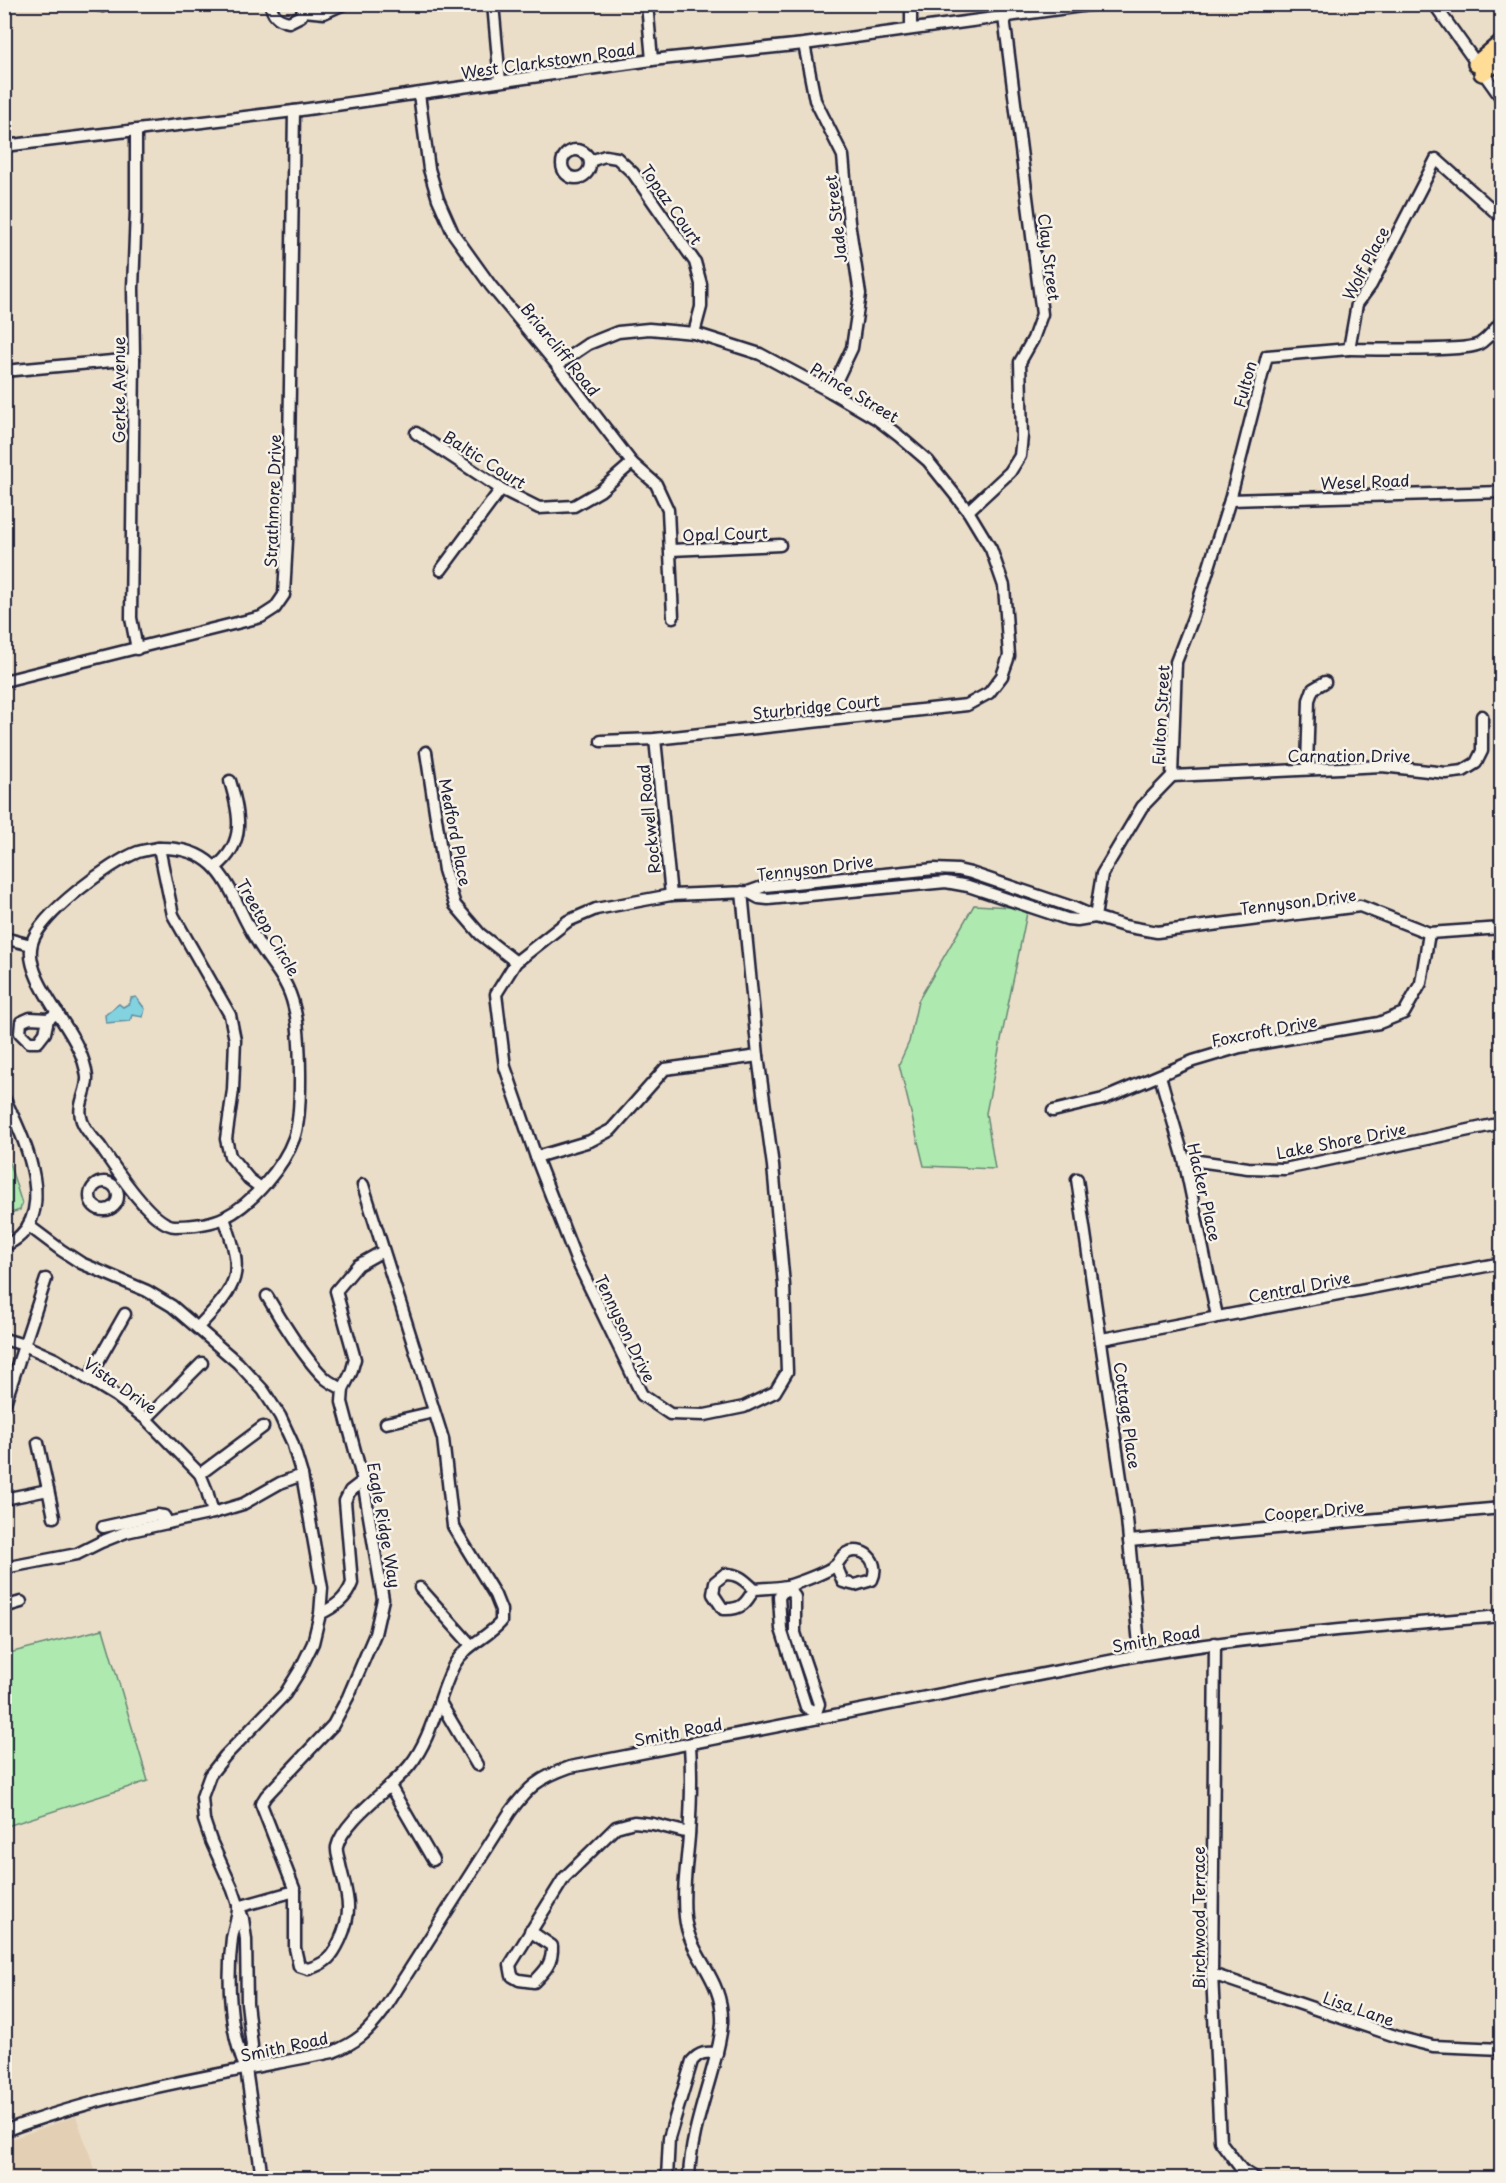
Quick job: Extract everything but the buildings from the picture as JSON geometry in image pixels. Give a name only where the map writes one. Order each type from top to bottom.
[{"type":"highway","points":[[1479,68],[1502,42]]},
{"type":"highway","points":[[1479,68],[1502,59]]},
{"type":"street","points":[[94,4],[103,6],[109,4]]},
{"type":"street","points":[[271,4],[272,12],[282,21],[295,20],[305,8],[324,13],[344,4]]},
{"type":"street","points":[[493,4],[500,81]]},
{"type":"street","points":[[647,4],[652,60]]},
{"type":"street","points":[[911,4],[911,28]]},
{"type":"street","name":"West Clarkstown Road","points":[[4,146],[294,111],[652,60],[804,44],[1096,4]]},
{"type":"street","points":[[1434,4],[1502,99]]},
{"type":"street","name":"Clay Street","points":[[968,511],[1010,472],[1020,456],[1022,436],[1020,362],[1033,339],[1042,314],[1004,17]]},
{"type":"street","name":"Jade Street","points":[[804,44],[815,100],[843,156],[849,222],[860,294],[852,348],[831,392]]},
{"type":"street","name":"Briarcliff Road","points":[[419,94],[429,169],[438,199],[453,233],[491,286],[557,365],[632,463],[656,484],[668,510],[672,617]]},
{"type":"street","name":"Strathmore Drive","points":[[4,681],[261,617],[275,608],[284,595],[288,521],[294,111]]},
{"type":"street","name":"Gerke Avenue","points":[[136,131],[131,618],[137,649]]},
{"type":"street","name":"Topaz Court","points":[[590,161],[605,156],[617,158],[633,172],[695,262],[701,284],[701,307],[694,333]]},
{"type":"street","name":"Wolf Place","points":[[1349,349],[1358,304],[1371,285],[1436,159],[1502,218]]},
{"type":"street","points":[[1349,349],[1477,346],[1502,321]]},
{"type":"street","name":"Prince Street","points":[[557,365],[588,344],[618,332],[649,329],[694,333],[760,354],[877,419],[928,461],[968,511],[991,549],[1004,586],[1009,656]]},
{"type":"street","name":"Fulton","points":[[1230,500],[1267,356],[1349,349]]},
{"type":"street","points":[[4,370],[134,359]]},
{"type":"street","name":"Baltic Court","points":[[416,433],[501,489],[539,508],[574,506],[600,491],[632,463]]},
{"type":"street","points":[[441,570],[501,489]]},
{"type":"street","name":"Wesel Road","points":[[1230,500],[1502,492]]},
{"type":"street","name":"Fulton Street","points":[[1095,917],[1102,874],[1142,807],[1172,776],[1176,662],[1193,618],[1230,500]]},
{"type":"street","name":"Opal Court","points":[[671,550],[780,545]]},
{"type":"street","name":"Sturbridge Court","points":[[601,741],[655,739],[967,705],[989,693],[1002,676],[1009,656]]},
{"type":"street","points":[[1307,768],[1309,700],[1313,689],[1325,682]]},
{"type":"street","name":"Carnation Drive","points":[[1172,776],[1382,766],[1446,773],[1463,771],[1476,763],[1482,751],[1482,716]]},
{"type":"street","name":"Rockwell Road","points":[[655,739],[671,895]]},
{"type":"street","name":"Medford Place","points":[[426,753],[444,870],[455,905],[480,934],[516,962]]},
{"type":"street","points":[[216,867],[228,857],[237,839],[238,819],[230,781]]},
{"type":"street","points":[[159,848],[173,915],[230,1015],[235,1040],[234,1090],[226,1139],[230,1156],[249,1179],[261,1188]]},
{"type":"street","name":"Treetop Circle","points":[[159,848],[176,848],[196,853],[216,867],[229,886],[257,942],[282,974],[294,1006],[299,1038],[298,1121],[286,1155],[261,1188],[247,1202],[224,1218],[193,1225],[172,1226],[165,1224],[119,1183],[82,1122],[80,1106],[87,1078],[79,1048],[41,984],[31,962],[31,945],[35,935],[77,890],[137,853],[159,848]]},
{"type":"street","name":"Tennyson Drive","points":[[745,892],[758,1056],[773,1166],[783,1273],[787,1372],[775,1392],[744,1407],[705,1415],[670,1414],[642,1395],[575,1257],[536,1157],[505,1066],[496,994],[516,962],[568,921],[596,909],[671,895],[745,892],[768,899],[946,882],[968,886],[1067,919],[1095,917],[1124,926],[1157,932],[1360,906],[1429,933],[1502,928]]},
{"type":"street","name":"Foxcroft Drive","points":[[1053,1111],[1103,1099],[1193,1061],[1240,1047],[1378,1023],[1404,1013],[1421,983],[1429,933]]},
{"type":"street","points":[[4,938],[31,945]]},
{"type":"street","points":[[48,1019],[58,1012]]},
{"type":"street","points":[[536,1157],[590,1141],[611,1130],[665,1069],[758,1056]]},
{"type":"street","name":"Hacker Place","points":[[1160,1076],[1184,1159],[1216,1316]]},
{"type":"street","points":[[4,1098],[21,1132],[32,1167],[36,1197],[35,1212],[29,1226],[13,1242],[4,1246]]},
{"type":"street","name":"Lake Shore Drive","points":[[1184,1159],[1248,1168],[1285,1169],[1502,1123]]},
{"type":"street","name":"Cottage Place","points":[[1077,1179],[1127,1519],[1140,1655]]},
{"type":"street","points":[[363,1185],[382,1251]]},
{"type":"street","points":[[198,1327],[222,1301],[234,1283],[237,1264],[224,1218]]},
{"type":"street","points":[[29,1226],[81,1263],[147,1291],[172,1306],[238,1363],[263,1390],[280,1416],[292,1442],[302,1475],[322,1588],[320,1614],[313,1643],[285,1694],[225,1756],[210,1775],[202,1797],[204,1820],[238,1907],[246,1939],[247,2003],[252,2046],[246,2069]]},
{"type":"street","name":"Eagle Ridge Way","points":[[382,1251],[443,1439],[453,1526],[495,1595],[501,1610],[501,1622],[490,1634],[471,1645],[455,1664],[425,1741],[410,1766],[354,1821],[337,1848],[350,1908],[347,1924],[333,1954],[322,1965],[309,1970],[299,1965],[296,1948],[295,1891],[261,1804],[333,1725],[348,1697],[375,1634],[382,1599],[363,1481],[342,1402],[343,1389],[355,1359],[336,1291],[358,1265],[382,1251]]},
{"type":"street","name":"Central Drive","points":[[1102,1339],[1502,1263]]},
{"type":"street","points":[[4,1406],[46,1279]]},
{"type":"street","points":[[267,1296],[318,1370],[327,1380],[343,1389]]},
{"type":"street","points":[[88,1379],[125,1314]]},
{"type":"street","name":"Vista Drive","points":[[4,1339],[55,1359],[116,1396],[146,1419],[200,1474],[213,1513]]},
{"type":"street","points":[[146,1419],[202,1363]]},
{"type":"street","points":[[386,1423],[434,1412]]},
{"type":"street","points":[[200,1474],[263,1426]]},
{"type":"street","points":[[38,1443],[54,1517]]},
{"type":"street","points":[[4,1568],[77,1554],[126,1532],[243,1504],[280,1483],[302,1475]]},
{"type":"street","points":[[320,1614],[336,1606],[348,1595],[352,1583],[345,1501],[350,1491],[363,1481]]},
{"type":"street","points":[[4,1499],[48,1490]]},
{"type":"street","name":"Cooper Drive","points":[[1129,1541],[1502,1508]]},
{"type":"street","points":[[103,1527],[157,1515],[164,1516],[168,1523]]},
{"type":"street","points":[[754,1590],[787,1586],[836,1565]]},
{"type":"street","points":[[787,1586],[795,1597],[795,1633],[819,1704],[816,1715],[806,1707],[781,1629],[779,1597],[787,1586]]},
{"type":"street","points":[[420,1588],[471,1645]]},
{"type":"street","points":[[4,1607],[21,1602]]},
{"type":"street","name":"Smith Road","points":[[4,2131],[44,2116],[137,2090],[333,2052],[351,2044],[369,2031],[524,1792],[545,1776],[570,1767],[690,1744],[816,1715],[1140,1655],[1290,1634],[1502,1616]]},
{"type":"street","name":"Birchwood Terrace","points":[[1215,1643],[1212,1974],[1220,2141],[1242,2170],[1255,2178]]},
{"type":"street","points":[[797,1677],[809,1674]]},
{"type":"street","points":[[440,1701],[477,1764]]},
{"type":"street","points":[[689,2178],[689,2156],[717,2053],[722,2024],[721,2001],[714,1981],[688,1936],[685,1918],[684,1894],[692,1780],[690,1744]]},
{"type":"street","points":[[390,1786],[433,1860]]},
{"type":"street","points":[[530,1931],[552,1946],[552,1956],[547,1970],[534,1982],[519,1980],[512,1976],[510,1965],[530,1931],[564,1878],[616,1827],[634,1822],[689,1833]]},
{"type":"street","points":[[238,1907],[295,1891]]},
{"type":"street","points":[[238,1907],[232,1938],[231,2001],[238,2052],[246,2069],[262,2178]]},
{"type":"street","name":"Lisa Lane","points":[[1212,1974],[1401,2038],[1433,2046],[1502,2049]]},
{"type":"street","points":[[667,2178],[669,2138],[692,2061],[698,2054],[717,2053]]},
{"type":"shaded area","points":[[76,2116],[98,2178],[5,2178],[5,2141]]},
{"type":"green space","points":[[974,905],[1028,908],[986,1113],[995,1169],[924,1166],[899,1064],[909,1042],[918,1001]]},
{"type":"green space","points":[[5,1159],[9,1162],[22,1204],[20,1210],[5,1215]]},
{"type":"green space","points":[[103,1629],[148,1781],[7,1826],[5,1856],[5,1654]]},
{"type":"water","points":[[136,997],[145,1009],[143,1017],[132,1015],[130,1021],[106,1023],[105,1015],[119,1004],[123,1007],[130,1003],[131,998]]}]
